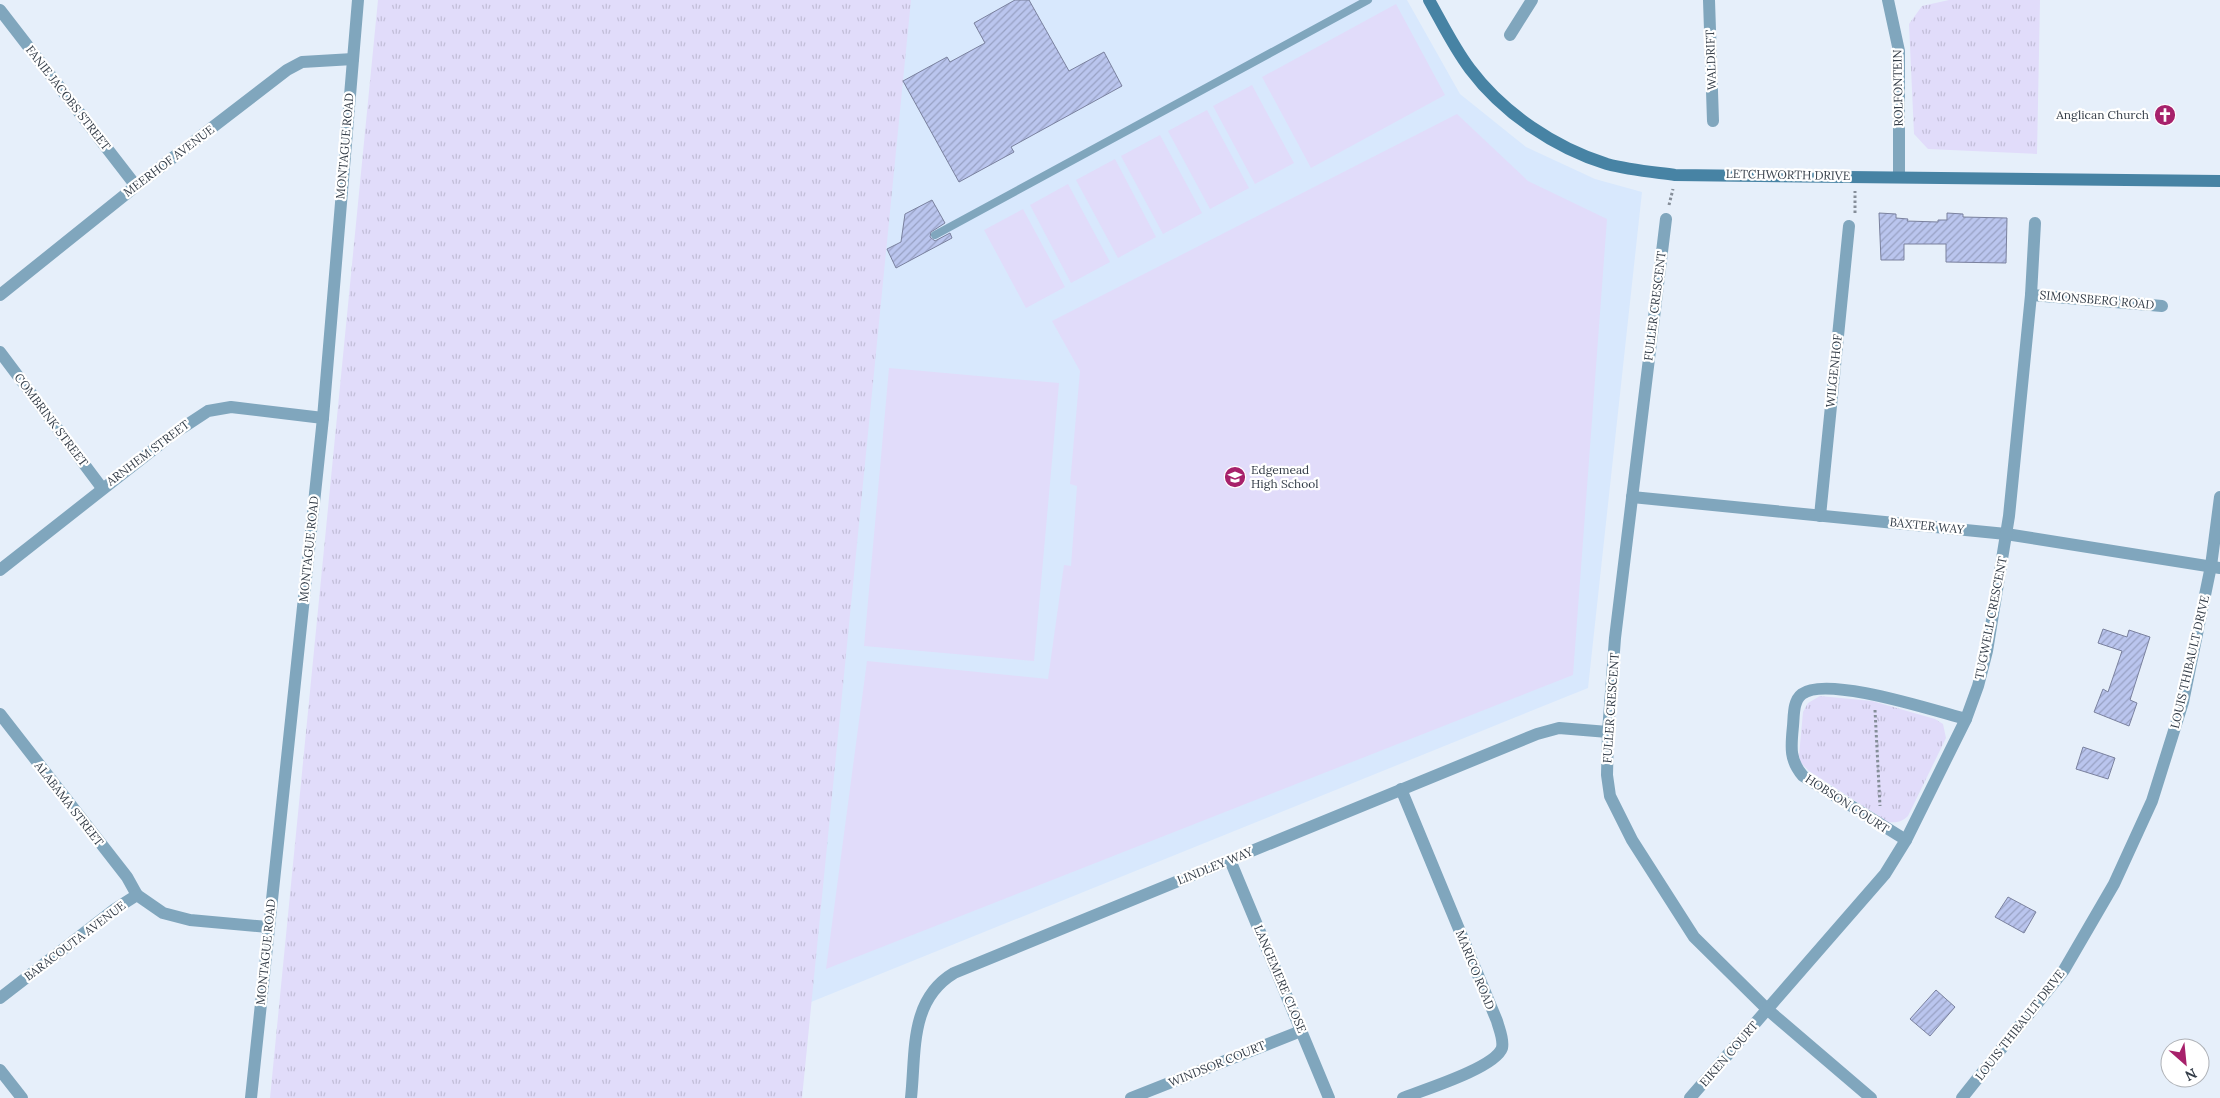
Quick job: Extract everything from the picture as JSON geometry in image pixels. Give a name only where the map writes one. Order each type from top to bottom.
[{"type":"street","name":"MONTAGUE ROAD","points":[[251,1098],[323,418],[358,0]]},
{"type":"street","name":"LETCHWORTH DRIVE","points":[[1430,0],[1471,70],[1499,100],[1538,132],[1594,159],[1622,167],[1676,175],[2220,181]]},
{"type":"street","points":[[1510,35],[1532,0]]},
{"type":"street","name":"WALDRIFT","points":[[1709,0],[1713,121]]},
{"type":"street","name":"ROLFONTEIN","points":[[1888,0],[1899,51],[1899,176]]},
{"type":"street","name":"FANIE JACOBS STREET","points":[[0,10],[136,186]]},
{"type":"street","name":"MEERHOF AVENUE","points":[[0,295],[136,186],[287,70],[302,62],[353,59]]},
{"type":"street","name":"FULLER CRESCENT","points":[[1666,219],[1615,638],[1608,732],[1607,775],[1610,796],[1623,824],[1694,937],[1768,1010],[1870,1098]]},
{"type":"street","name":"TUGWELL CRESCENT","points":[[1768,1010],[1885,874],[1906,840],[1966,719],[1978,686],[1987,650],[2006,534],[2031,295],[2035,223]]},
{"type":"street","name":"WILGENHOF","points":[[1820,516],[1849,226]]},
{"type":"street","name":"SIMONSBERG ROAD","points":[[2031,295],[2162,306]]},
{"type":"street","name":"COMBRINK STREET","points":[[0,352],[102,488]]},
{"type":"street","name":"ARNHEM STREET","points":[[0,570],[102,488],[173,434],[208,411],[231,407],[323,418]]},
{"type":"street","name":"BAXTER WAY","points":[[1632,497],[2006,534],[2216,567]]},
{"type":"street","name":"LOUIS THIBAULT DRIVE","points":[[1962,1098],[2064,970],[2118,875],[2152,801],[2183,702],[2216,567],[2220,497]]},
{"type":"street","name":"HOBSON COURT","points":[[1906,840],[1803,776],[1795,766],[1790,753],[1794,706],[1803,693],[1815,688],[1874,694],[1966,719]]},
{"type":"street","name":"ALABAMA STREET","points":[[0,714],[127,877],[137,895]]},
{"type":"street","name":"LINDLEY WAY","points":[[911,1098],[921,1012],[932,992],[946,978],[1401,789],[1551,730],[1559,728],[1608,732]]},
{"type":"street","name":"MARICO ROAD","points":[[1401,789],[1497,1021],[1502,1039],[1502,1048],[1496,1056],[1484,1064],[1403,1098]]},
{"type":"street","name":"LANGEMERE CLOSE","points":[[1230,860],[1329,1098]]},
{"type":"street","name":"BARACOUTA AVENUE","points":[[0,998],[115,909],[137,895],[163,913],[190,920],[268,927]]},
{"type":"street","name":"EIKEN COURT","points":[[1690,1098],[1768,1010]]},
{"type":"street","name":"WINDSOR COURT","points":[[1132,1098],[1301,1031]]},
{"type":"street","points":[[0,1070],[22,1098]]},
{"type":"lane","points":[[935,234],[1368,0]]},
{"type":"path","points":[[1849,226],[1855,213],[1856,176]]},
{"type":"path","points":[[1874,694],[1881,826]]},
{"type":"shaded area","name":"Edgemead High School","points":[[905,0],[1407,0],[1460,94],[1526,147],[1595,179],[1642,192],[1588,688],[811,1002],[877,265]]},
{"type":"green space","points":[[378,0],[911,0],[802,1098],[270,1098]]},
{"type":"green space","points":[[1949,0],[2040,0],[2037,154],[1928,149],[1914,134],[1909,24],[1922,6]]},
{"type":"green space","points":[[1396,4],[1445,95],[1311,168],[1262,77]]},
{"type":"green space","points":[[1252,85],[1294,163],[1255,184],[1213,106]]},
{"type":"green space","points":[[1207,110],[1249,188],[1210,209],[1168,131]]},
{"type":"green space","points":[[1457,114],[1528,181],[1607,219],[1573,675],[826,969],[867,661],[1048,679],[1064,565],[1071,566],[1077,486],[1070,484],[1080,371],[1052,321]]},
{"type":"green space","points":[[1160,135],[1202,213],[1163,234],[1121,156]]},
{"type":"green space","points":[[1115,159],[1156,237],[1118,258],[1076,180]]},
{"type":"green space","points":[[1068,184],[1110,262],[1071,283],[1030,205]]},
{"type":"green space","points":[[1023,209],[1065,287],[1026,308],[984,230]]},
{"type":"green space","points":[[889,368],[1059,383],[1034,661],[864,646]]},
{"type":"green space","points":[[1820,696],[1872,701],[1935,719],[1943,724],[1946,738],[1908,816],[1903,820],[1888,822],[1809,771],[1801,763],[1799,756],[1803,712],[1808,703]]},
{"type":"building","points":[[1015,0],[1029,0],[1069,71],[1104,52],[1122,86],[1011,147],[1014,152],[959,182],[903,81],[947,57],[950,62],[985,43],[974,23]]},
{"type":"building","points":[[932,200],[945,223],[931,232],[930,237],[935,241],[950,233],[952,238],[896,268],[887,249],[901,242],[905,214]]},
{"type":"building","points":[[1879,213],[1896,214],[1896,218],[1908,219],[1907,221],[1938,222],[1938,220],[1947,220],[1947,213],[1963,214],[1963,217],[2007,218],[2006,263],[1946,262],[1946,244],[1904,244],[1904,260],[1881,260]]},
{"type":"building","points":[[2103,629],[2127,637],[2129,630],[2150,637],[2130,700],[2137,703],[2129,726],[2094,712],[2103,689],[2108,692],[2122,651],[2098,643]]},
{"type":"building","points":[[2083,747],[2115,758],[2108,779],[2076,769]]},
{"type":"building","points":[[2008,897],[2036,912],[2024,933],[1995,917]]},
{"type":"building","points":[[1936,990],[1955,1007],[1930,1036],[1910,1019]]},
{"type":"place","name":"Anglican Church","points":[[2165,115]]},
{"type":"place","name":"Edgemead High School","points":[[1235,477]]}]
